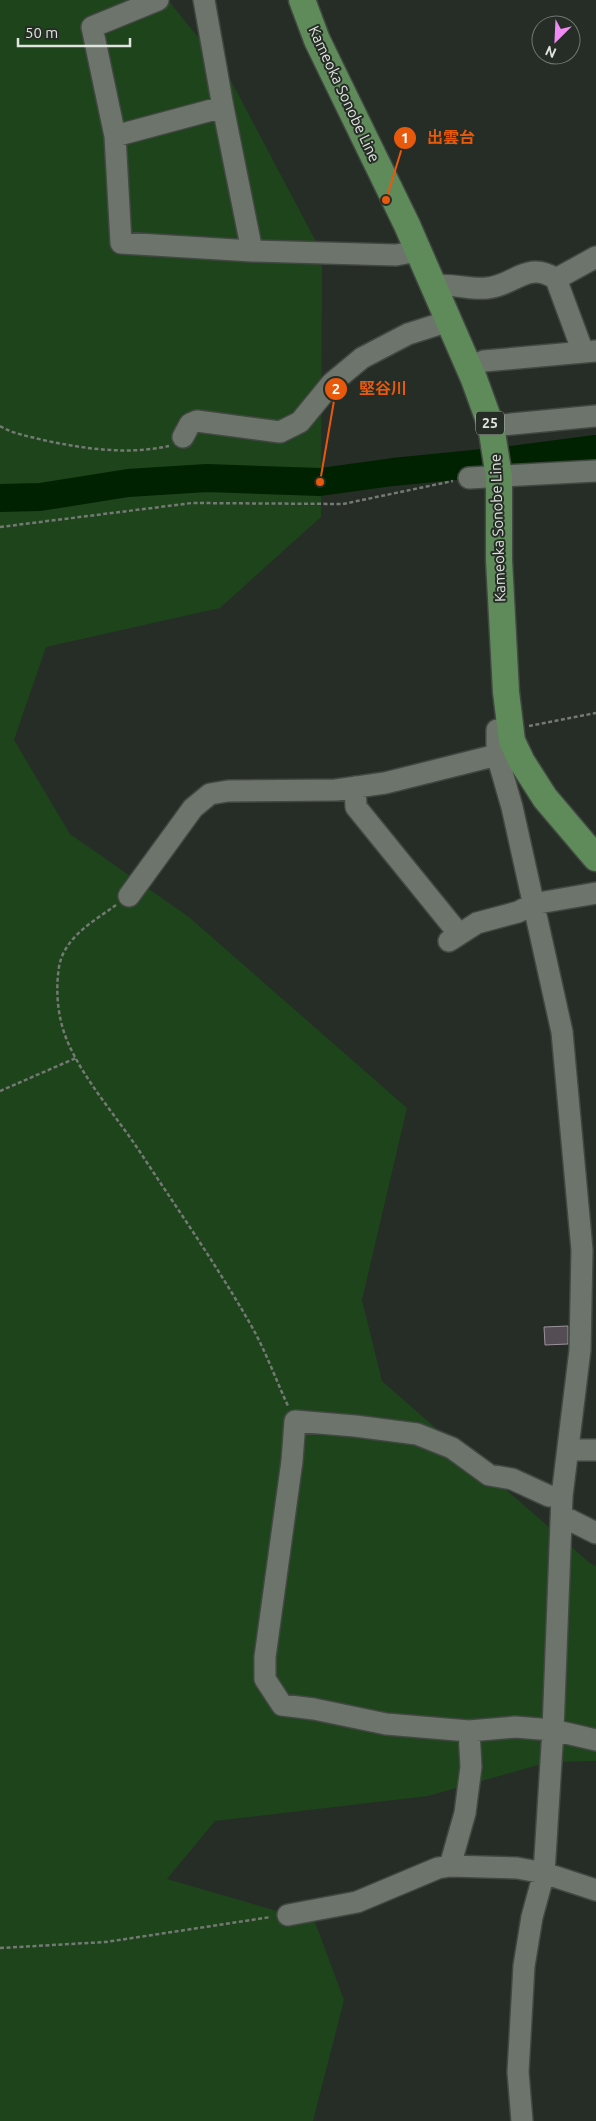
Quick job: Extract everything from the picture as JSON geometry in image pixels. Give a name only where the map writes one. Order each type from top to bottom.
[{"type":"main road","name":"Kameoka Sonobe Line","points":[[302,0],[316,40],[434,286],[469,367],[491,426],[499,477],[499,560],[506,692],[512,741],[522,762],[545,798],[596,858]]},
{"type":"street","points":[[158,0],[92,27],[114,136],[121,243],[252,252],[396,255],[418,251]]},
{"type":"street","points":[[204,0],[252,252]]},
{"type":"street","points":[[114,136],[223,107]]},
{"type":"street","points":[[556,279],[596,257]]},
{"type":"street","points":[[434,286],[448,284],[488,288],[533,271],[546,273],[556,279],[589,352],[484,361],[469,367]]},
{"type":"street","points":[[183,437],[190,424],[197,421],[280,432],[300,422],[332,384],[362,358],[408,334],[449,321]]},
{"type":"street","points":[[491,426],[596,416]]},
{"type":"street","points":[[469,478],[596,471]]},
{"type":"street","points":[[510,730],[497,730],[498,755],[512,807],[562,1032],[589,1250],[580,1350],[562,1506],[553,1730],[544,1873],[532,1917],[524,1966],[518,2072],[522,2121]]},
{"type":"street","points":[[129,896],[193,808],[210,794],[228,791],[336,790],[385,783],[498,755]]},
{"type":"street","points":[[355,787],[356,807],[454,938],[477,923],[518,912],[533,904],[596,893]]},
{"type":"street","points":[[596,1533],[549,1496],[512,1479],[489,1475],[452,1448],[416,1434],[295,1421],[290,1480],[265,1657],[264,1678],[282,1705],[314,1709],[386,1724],[470,1731],[515,1727],[553,1730],[596,1740]]},
{"type":"street","points":[[568,1450],[596,1450]]},
{"type":"street","points":[[450,1866],[465,1813],[471,1767],[470,1731]]},
{"type":"street","points":[[288,1914],[357,1902],[438,1868],[450,1866],[517,1868],[544,1873],[596,1890]]},
{"type":"path","points":[[0,426],[10,432],[76,447],[130,451],[168,446],[183,437]]},
{"type":"path","points":[[0,527],[192,503],[343,504],[469,478]]},
{"type":"path","points":[[510,730],[596,714]]},
{"type":"path","points":[[129,896],[79,931],[67,949],[59,966],[58,994],[61,1023],[76,1058],[206,1252],[253,1328],[295,1421]]},
{"type":"path","points":[[0,1091],[76,1058]]},
{"type":"path","points":[[0,1948],[106,1942],[288,1914]]},
{"type":"green space","points":[[0,0],[168,0],[227,73],[322,253],[321,517],[220,608],[46,647],[14,740],[70,834],[189,917],[407,1108],[362,1300],[382,1381],[590,1563],[596,1566],[596,1761],[549,1762],[428,1796],[215,1821],[167,1879],[315,1922],[344,2000],[313,2121],[0,2121]]},
{"type":"building","points":[[568,1326],[568,1344],[545,1345],[544,1327]]},
{"type":"waterway","points":[[0,498],[40,497],[128,483],[207,478],[320,482],[596,449]]},
{"type":"place","name":"出雲台","points":[[386,200]]},
{"type":"place","name":"堅谷川","points":[[320,482]]}]
